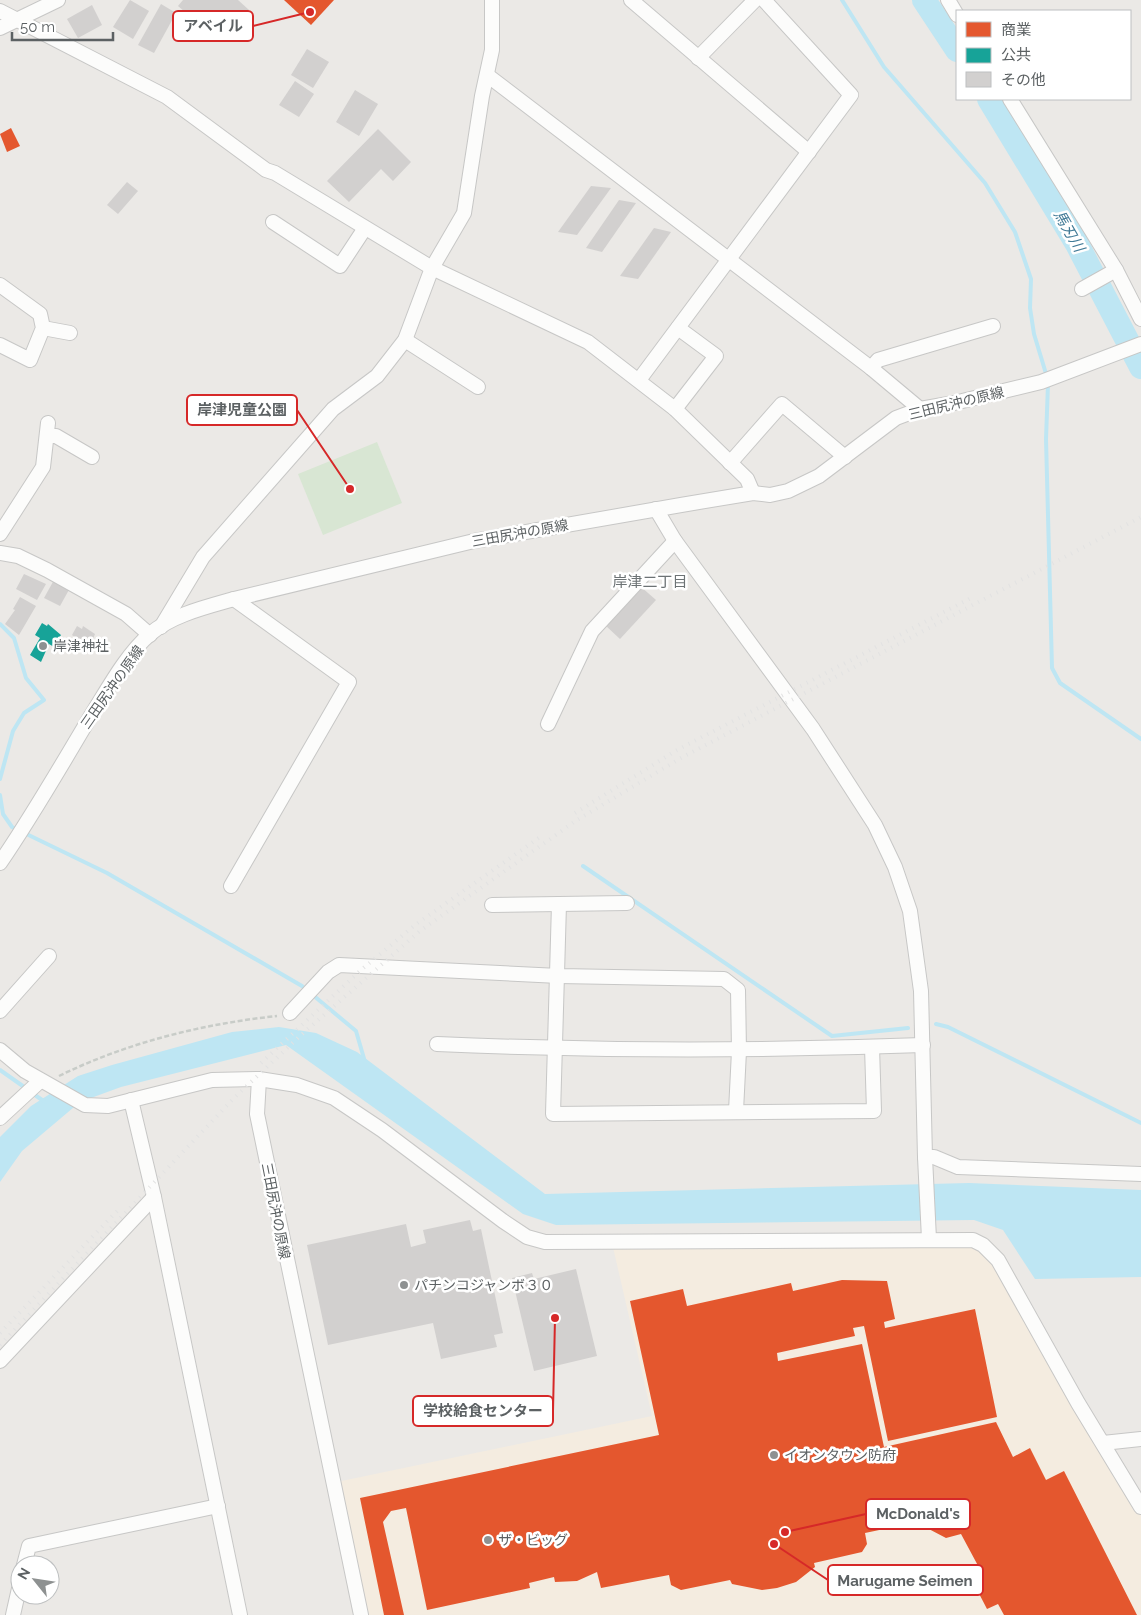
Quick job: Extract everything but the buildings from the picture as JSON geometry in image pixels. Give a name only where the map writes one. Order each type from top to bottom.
[{"type":"street","points":[[0,28],[58,0]]},
{"type":"street","points":[[0,553],[18,556],[46,570],[155,631],[203,557],[333,409],[377,376],[405,340],[432,268],[464,212],[492,50],[492,0]]},
{"type":"street","points":[[631,0],[809,152]]},
{"type":"street","points":[[698,58],[755,0]]},
{"type":"street","points":[[639,380],[851,95],[764,0]]},
{"type":"street","points":[[948,0],[956,13]]},
{"type":"street","points":[[0,11],[167,97],[266,170],[276,173],[432,268],[588,342],[675,409],[747,479],[753,493]]},
{"type":"street","points":[[487,75],[871,368],[920,409]]},
{"type":"street","points":[[1011,100],[1141,319]]},
{"type":"street","points":[[273,222],[340,266],[365,228]]},
{"type":"street","points":[[1084,288],[1113,272]]},
{"type":"street","points":[[0,285],[40,314],[44,328],[30,360],[0,345]]},
{"type":"street","points":[[871,368],[878,360],[993,326]]},
{"type":"street","points":[[44,328],[70,333]]},
{"type":"street","points":[[675,409],[716,356],[678,328]]},
{"type":"street","points":[[405,340],[478,387]]},
{"type":"street","name":"三田尻沖の原線","points":[[1,859],[106,691],[128,660],[155,631],[202,608],[474,541],[753,493],[770,495],[788,491],[819,476],[896,418],[920,409],[954,403],[1040,382],[1141,344]]},
{"type":"street","points":[[730,463],[782,404],[845,457]]},
{"type":"street","points":[[0,534],[44,468],[47,430],[92,458]]},
{"type":"street","points":[[656,509],[675,541],[813,729],[875,825],[895,867],[910,911],[921,991],[925,1162],[929,1233]]},
{"type":"street","points":[[548,724],[592,631],[675,541]]},
{"type":"street","points":[[231,886],[349,682],[234,599]]},
{"type":"street","points":[[492,905],[627,903]]},
{"type":"street","points":[[559,904],[559,976],[553,1114],[874,1111],[872,1047]]},
{"type":"street","points":[[0,1011],[49,956]]},
{"type":"street","points":[[290,1013],[305,1000],[328,972],[340,965],[559,976],[724,979],[738,990],[736,1111]]},
{"type":"street","points":[[437,1044],[556,1049],[738,1050],[923,1045]]},
{"type":"street","points":[[0,1050],[45,1084],[85,1105],[108,1106],[212,1080],[259,1079],[297,1085],[334,1098],[382,1130],[503,1221],[527,1237],[545,1242],[929,1233],[973,1240],[983,1245],[998,1260],[1078,1403],[1141,1507]]},
{"type":"street","name":"三田尻沖の原線","points":[[259,1079],[257,1114],[361,1615]]},
{"type":"street","points":[[0,1118],[45,1084]]},
{"type":"street","points":[[131,1100],[154,1198],[240,1615]]},
{"type":"street","points":[[925,1162],[934,1158],[958,1166],[1141,1174]]},
{"type":"street","points":[[0,1361],[154,1198]]},
{"type":"street","points":[[1103,1443],[1141,1439]]},
{"type":"street","points":[[27,1555],[29,1546],[218,1506]]},
{"type":"path","points":[[45,1084],[96,1058],[133,1046],[247,1018],[290,1013]]},
{"type":"shaded area","points":[[612,1243],[983,1245],[1141,1510],[1141,1615],[359,1615],[332,1483],[652,1416]]},
{"type":"green space","points":[[377,442],[402,503],[323,535],[298,474]]},
{"type":"water","points":[[279,1027],[316,1033],[357,1052],[545,1194],[969,1183],[1141,1190],[1141,1277],[1035,1279],[1003,1230],[974,1220],[556,1225],[523,1214],[286,1045],[121,1087],[80,1102],[22,1151],[0,1182],[0,1137],[31,1106],[78,1076],[232,1032]]},
{"type":"waterway","points":[[842,0],[884,67],[985,183],[1015,232],[1031,279],[1030,308],[1034,334],[1047,377]]},
{"type":"waterway","name":"馬刃川","points":[[924,0],[956,48]]},
{"type":"waterway","name":"馬刃川","points":[[990,100],[1077,244],[1141,367]]},
{"type":"waterway","points":[[1048,384],[1046,439],[1052,668],[1060,683],[1141,739]]},
{"type":"waterway","points":[[0,624],[14,638],[26,678],[44,700],[24,713],[13,731],[0,779]]},
{"type":"waterway","points":[[0,795],[3,814],[12,827],[107,873],[302,986],[356,1031],[365,1062]]},
{"type":"waterway","points":[[583,866],[832,1036],[908,1028]]},
{"type":"waterway","points":[[936,1024],[948,1027],[1141,1123]]},
{"type":"waterway","points":[[0,1070],[27,1089]]},
{"type":"waterway","points":[[32,1093],[45,1102]]},
{"type":"railway","points":[[0,1345],[235,1097],[300,1036],[420,931],[577,820],[681,758],[1141,517]]},
{"type":"railway","points":[[575,813],[677,750],[971,598]]},
{"type":"railway","points":[[261,1063],[361,970],[415,925],[540,837]]},
{"type":"railway","points":[[0,1333],[120,1208]]},
{"type":"place","name":"アベイル","points":[[310,12]]},
{"type":"place","name":"岸津児童公園","points":[[350,489]]},
{"type":"place","name":"岸津神社","points":[[43,646]]},
{"type":"place","name":"パチンコジャンボ３０","points":[[404,1285]]},
{"type":"place","name":"学校給食センター","points":[[555,1318]]},
{"type":"place","name":"イオンタウン防府","points":[[774,1455]]},
{"type":"place","name":"McDonald's","points":[[785,1532]]},
{"type":"place","name":"ザ・ビッグ","points":[[488,1540]]},
{"type":"place","name":"Marugame Seimen","points":[[774,1544]]},
{"type":"district","name":"岸津二丁目","points":[[650,582]]}]
